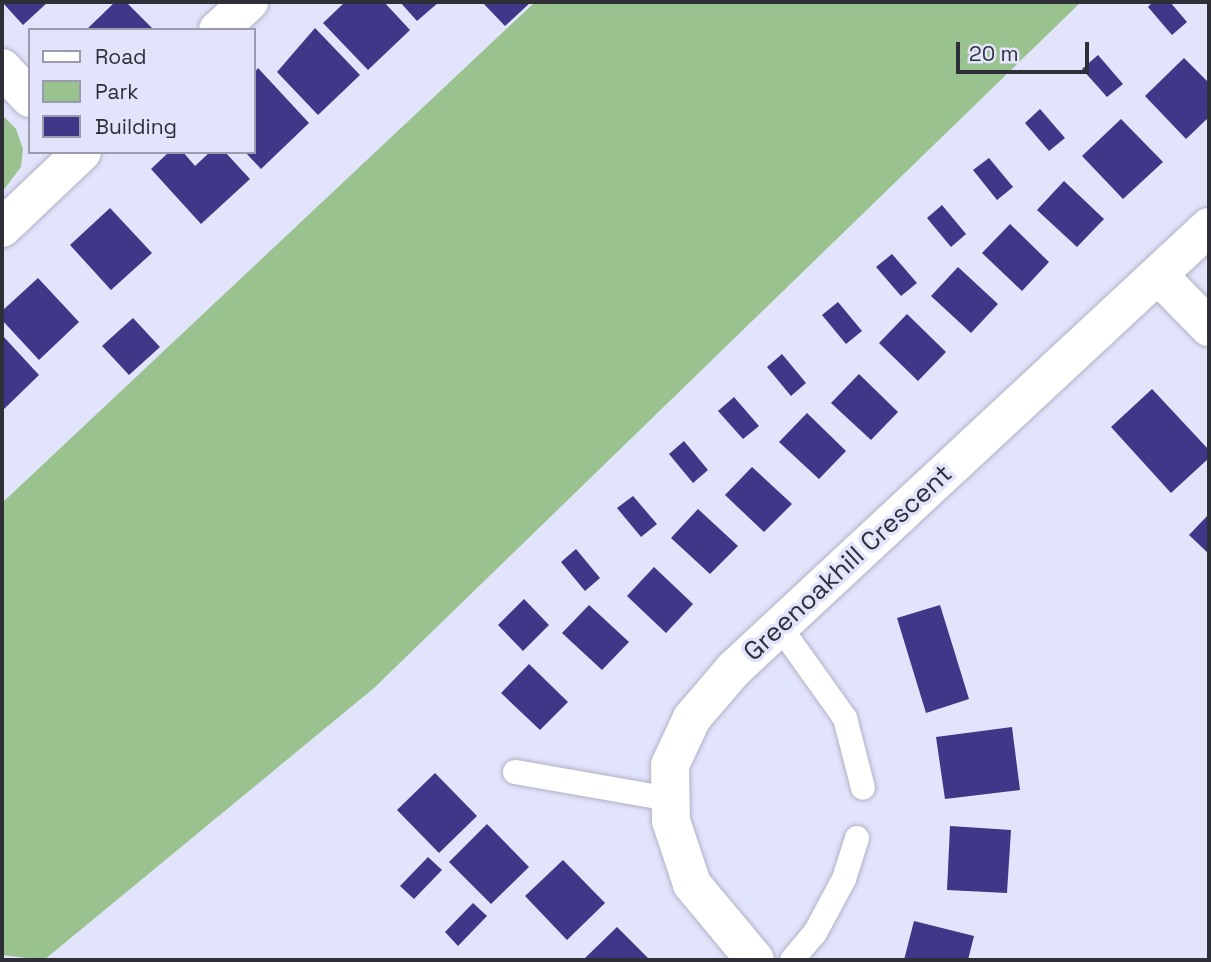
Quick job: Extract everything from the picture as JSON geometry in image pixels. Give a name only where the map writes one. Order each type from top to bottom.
[{"type":"street","points":[[220,28],[249,2]]},
{"type":"street","points":[[2,68],[28,96]]},
{"type":"street","points":[[2,228],[80,154]]},
{"type":"street","name":"Greenoakhill Crescent","points":[[755,960],[692,884],[671,821],[670,765],[692,718],[780,626],[1209,227]]},
{"type":"street","points":[[1158,275],[1209,327]]},
{"type":"lane","points":[[780,626],[845,718],[863,788]]},
{"type":"lane","points":[[514,772],[670,799]]},
{"type":"lane","points":[[792,960],[815,933],[844,878],[857,838]]},
{"type":"green space","points":[[535,2],[1081,2],[374,688],[44,960],[2,955],[2,503]]},
{"type":"green space","points":[[2,115],[16,129],[23,149],[21,167],[2,192]]},
{"type":"building","points":[[2,2],[48,2],[23,25]]},
{"type":"building","points":[[115,2],[126,2],[152,28],[88,28]]},
{"type":"building","points":[[345,2],[384,2],[410,30],[368,70],[323,23]]},
{"type":"building","points":[[400,2],[439,2],[417,21]]},
{"type":"building","points":[[482,2],[531,2],[505,26]]},
{"type":"building","points":[[1153,2],[1170,2],[1187,22],[1172,35],[1148,7]]},
{"type":"building","points":[[315,28],[360,75],[318,115],[277,72]]},
{"type":"building","points":[[1098,55],[1123,84],[1107,97],[1082,69]]},
{"type":"building","points":[[1184,58],[1209,83],[1209,117],[1186,139],[1145,96]]},
{"type":"building","points":[[258,68],[309,123],[261,169],[247,154],[256,154]]},
{"type":"building","points":[[1040,109],[1065,138],[1049,151],[1025,123]]},
{"type":"building","points":[[1121,119],[1163,162],[1123,199],[1082,156]]},
{"type":"building","points":[[167,154],[185,154],[195,166],[208,154],[227,154],[250,179],[201,224],[151,169]]},
{"type":"building","points":[[989,158],[1013,187],[997,200],[973,170]]},
{"type":"building","points":[[1064,181],[1104,219],[1077,247],[1037,210]]},
{"type":"building","points":[[942,205],[966,234],[951,247],[927,218]]},
{"type":"building","points":[[110,208],[152,253],[111,290],[70,245]]},
{"type":"building","points":[[1010,224],[1049,262],[1022,291],[982,253]]},
{"type":"building","points":[[892,254],[917,283],[901,296],[876,267]]},
{"type":"building","points":[[958,267],[998,304],[971,333],[931,296]]},
{"type":"building","points":[[38,278],[79,322],[39,360],[2,320],[2,311]]},
{"type":"building","points":[[838,302],[862,331],[846,344],[822,315]]},
{"type":"building","points":[[907,314],[946,352],[918,381],[879,343]]},
{"type":"building","points":[[133,318],[160,347],[129,375],[102,346]]},
{"type":"building","points":[[2,335],[39,375],[2,411]]},
{"type":"building","points":[[782,354],[806,383],[791,396],[767,367]]},
{"type":"building","points":[[859,374],[898,412],[871,440],[831,403]]},
{"type":"building","points":[[1152,389],[1209,450],[1209,458],[1171,493],[1111,427]]},
{"type":"building","points":[[734,397],[759,426],[743,439],[718,411]]},
{"type":"building","points":[[807,413],[846,451],[819,479],[779,442]]},
{"type":"building","points":[[684,441],[708,470],[693,483],[669,454]]},
{"type":"building","points":[[752,467],[792,504],[764,532],[725,495]]},
{"type":"building","points":[[633,496],[657,524],[641,537],[617,508]]},
{"type":"building","points":[[698,509],[738,546],[710,574],[671,538]]},
{"type":"building","points":[[1209,514],[1209,554],[1189,535]]},
{"type":"building","points":[[576,549],[600,578],[585,591],[561,562]]},
{"type":"building","points":[[654,567],[693,604],[666,633],[627,596]]},
{"type":"building","points":[[524,599],[549,625],[523,651],[498,625]]},
{"type":"building","points":[[589,605],[629,642],[602,670],[562,633]]},
{"type":"building","points":[[940,605],[969,699],[926,713],[897,618]]},
{"type":"building","points":[[529,664],[568,702],[540,730],[501,693]]},
{"type":"building","points":[[1012,727],[1020,790],[945,799],[936,737]]},
{"type":"building","points":[[435,773],[477,816],[439,853],[397,810]]},
{"type":"building","points":[[487,824],[529,867],[491,904],[449,862]]},
{"type":"building","points":[[950,826],[1011,830],[1007,893],[947,890]]},
{"type":"building","points":[[428,857],[442,870],[414,899],[400,886]]},
{"type":"building","points":[[563,860],[605,903],[567,940],[525,896]]},
{"type":"building","points":[[473,903],[487,916],[458,946],[445,932]]},
{"type":"building","points":[[914,921],[974,936],[968,960],[904,960]]},
{"type":"building","points":[[617,927],[650,960],[583,960]]}]
